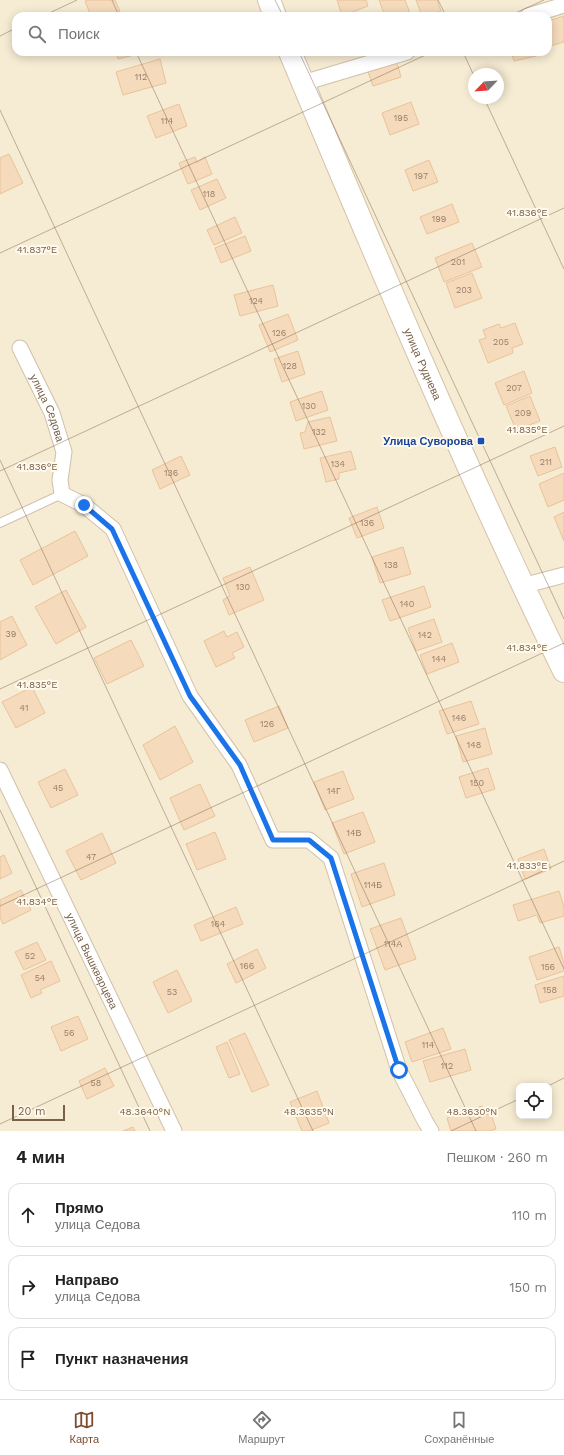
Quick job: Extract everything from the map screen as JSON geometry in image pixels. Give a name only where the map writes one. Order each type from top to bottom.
[{"type":"street","points":[[269,0],[274,12]]},
{"type":"street","points":[[541,12],[564,5]]},
{"type":"street","name":"улица Руднева","points":[[292,56],[372,250],[522,586],[564,671]]},
{"type":"street","points":[[303,83],[394,56]]},
{"type":"street","name":"улица Седова","points":[[20,348],[52,413],[64,452],[60,480],[62,494]]},
{"type":"street","points":[[62,494],[84,505],[112,529],[190,696],[240,765],[273,840],[309,840],[331,858],[399,1070],[431,1131]]},
{"type":"street","points":[[522,586],[564,575]]},
{"type":"street","name":"улица Вышкварцева","points":[[0,770],[174,1131]]},
{"type":"lane","points":[[0,523],[62,494]]},
{"type":"shaded area","points":[[0,0],[564,0],[564,1131],[0,1131]]},
{"type":"building","points":[[115,0],[120,11],[89,12],[85,1]]},
{"type":"building","points":[[337,0],[366,0],[368,6],[352,12],[341,12]]},
{"type":"building","points":[[379,0],[405,0],[410,12],[384,12]]},
{"type":"building","points":[[416,0],[437,0],[441,11],[438,12],[420,12]]},
{"type":"building","points":[[564,16],[564,42],[552,45],[552,20]]},
{"type":"building","points":[[117,56],[130,56],[118,59]]},
{"type":"building","points":[[512,56],[536,56],[514,61]]},
{"type":"building","points":[[160,59],[166,83],[123,95],[116,72]]},
{"type":"building","points":[[397,63],[401,77],[373,86],[368,72]]},
{"type":"building","points":[[411,102],[419,124],[390,135],[382,113]]},
{"type":"building","points":[[179,104],[187,126],[156,138],[147,116]]},
{"type":"building","points":[[9,154],[23,183],[0,194],[0,158]]},
{"type":"building","points":[[195,157],[197,163],[205,157],[212,174],[188,184],[179,163]]},
{"type":"building","points":[[429,160],[438,182],[413,191],[405,170]]},
{"type":"building","points":[[217,179],[226,198],[200,210],[191,190]]},
{"type":"building","points":[[452,204],[459,222],[427,234],[420,217]]},
{"type":"building","points":[[235,217],[242,233],[214,245],[207,230]]},
{"type":"building","points":[[245,236],[251,251],[221,263],[215,248]]},
{"type":"building","points":[[472,243],[482,267],[444,282],[435,258]]},
{"type":"building","points":[[472,273],[482,298],[455,308],[446,283]]},
{"type":"building","points":[[273,285],[278,306],[240,316],[234,295]]},
{"type":"building","points":[[288,314],[298,340],[270,352],[259,325]]},
{"type":"building","points":[[515,323],[523,344],[512,348],[513,353],[488,363],[479,340],[486,338],[483,330],[499,324],[501,328]]},
{"type":"building","points":[[298,351],[305,374],[282,382],[274,359]]},
{"type":"building","points":[[524,371],[532,393],[504,405],[495,383]]},
{"type":"building","points":[[322,391],[328,410],[296,421],[290,402]]},
{"type":"building","points":[[530,396],[540,421],[516,430],[506,406]]},
{"type":"building","points":[[330,417],[337,441],[304,449],[300,433],[305,432],[308,422]]},
{"type":"building","points":[[555,447],[562,467],[538,476],[530,456]]},
{"type":"building","points":[[351,451],[356,469],[339,473],[339,479],[326,482],[320,458]]},
{"type":"building","points":[[181,456],[190,475],[160,489],[152,470]]},
{"type":"building","points":[[564,473],[564,500],[548,507],[539,484]]},
{"type":"building","points":[[377,507],[384,528],[357,538],[349,518]]},
{"type":"building","points":[[564,512],[564,541],[554,517]]},
{"type":"building","points":[[75,531],[88,556],[33,585],[20,560]]},
{"type":"building","points":[[403,547],[411,574],[380,583],[372,557]]},
{"type":"building","points":[[250,567],[264,600],[229,615],[223,600],[230,596],[223,578]]},
{"type":"building","points":[[424,586],[431,607],[390,621],[382,600]]},
{"type":"building","points":[[66,590],[86,627],[56,644],[35,607]]},
{"type":"building","points":[[12,616],[27,645],[0,660],[0,622]]},
{"type":"building","points":[[434,619],[442,642],[416,651],[408,628]]},
{"type":"building","points":[[224,631],[227,637],[237,632],[244,647],[232,653],[235,658],[216,667],[204,641]]},
{"type":"building","points":[[131,640],[144,666],[107,684],[94,658]]},
{"type":"building","points":[[452,643],[459,662],[427,674],[420,655]]},
{"type":"building","points":[[32,687],[45,713],[16,728],[2,702]]},
{"type":"building","points":[[471,701],[479,724],[447,734],[439,711]]},
{"type":"building","points":[[279,706],[288,728],[254,742],[245,720]]},
{"type":"building","points":[[175,726],[193,762],[160,780],[143,745]]},
{"type":"building","points":[[485,728],[492,754],[463,762],[456,736]]},
{"type":"building","points":[[488,768],[495,789],[466,798],[459,777]]},
{"type":"building","points":[[65,769],[78,795],[51,808],[38,782]]},
{"type":"building","points":[[343,771],[354,799],[325,810],[314,782]]},
{"type":"building","points":[[200,784],[215,816],[184,830],[170,798]]},
{"type":"building","points":[[363,812],[375,842],[344,854],[332,823]]},
{"type":"building","points":[[215,832],[226,859],[197,870],[186,844]]},
{"type":"building","points":[[102,833],[116,863],[81,880],[66,851]]},
{"type":"building","points":[[544,849],[551,869],[525,879],[518,859]]},
{"type":"building","points":[[4,855],[12,873],[0,879],[0,857]]},
{"type":"building","points":[[384,863],[395,895],[362,907],[351,874]]},
{"type":"building","points":[[21,890],[31,910],[3,924],[0,917],[0,900]]},
{"type":"building","points":[[559,891],[564,907],[564,916],[540,923],[537,915],[518,921],[513,905]]},
{"type":"building","points":[[236,907],[243,924],[201,941],[194,925]]},
{"type":"building","points":[[401,918],[416,959],[385,970],[370,929]]},
{"type":"building","points":[[37,942],[46,960],[24,970],[15,952]]},
{"type":"building","points":[[559,947],[564,963],[564,971],[537,980],[529,957]]},
{"type":"building","points":[[257,949],[266,968],[236,983],[227,964]]},
{"type":"building","points":[[51,961],[60,981],[40,990],[42,993],[31,998],[21,975]]},
{"type":"building","points":[[177,970],[192,1001],[168,1013],[153,982]]},
{"type":"building","points":[[564,976],[564,996],[540,1003],[535,985]]},
{"type":"building","points":[[78,1016],[88,1039],[61,1051],[51,1027]]},
{"type":"building","points":[[443,1028],[451,1049],[412,1062],[405,1042]]},
{"type":"building","points":[[245,1033],[269,1085],[252,1092],[229,1040]]},
{"type":"building","points":[[227,1042],[240,1074],[229,1078],[216,1047]]},
{"type":"building","points":[[465,1049],[471,1070],[430,1082],[423,1061]]},
{"type":"building","points":[[105,1068],[114,1086],[87,1099],[79,1081]]},
{"type":"building","points":[[317,1091],[329,1123],[309,1131],[302,1131],[290,1102]]},
{"type":"building","points":[[482,1106],[484,1113],[490,1111],[496,1129],[489,1131],[451,1131],[447,1118]]},
{"type":"building","points":[[133,1127],[135,1131],[123,1131]]},
{"type":"place","name":"Улица Суворова","points":[[481,441]]},
{"type":"route","points":[[84,505],[112,529],[190,696],[240,765],[273,840],[309,840],[331,858],[399,1070]]}]
